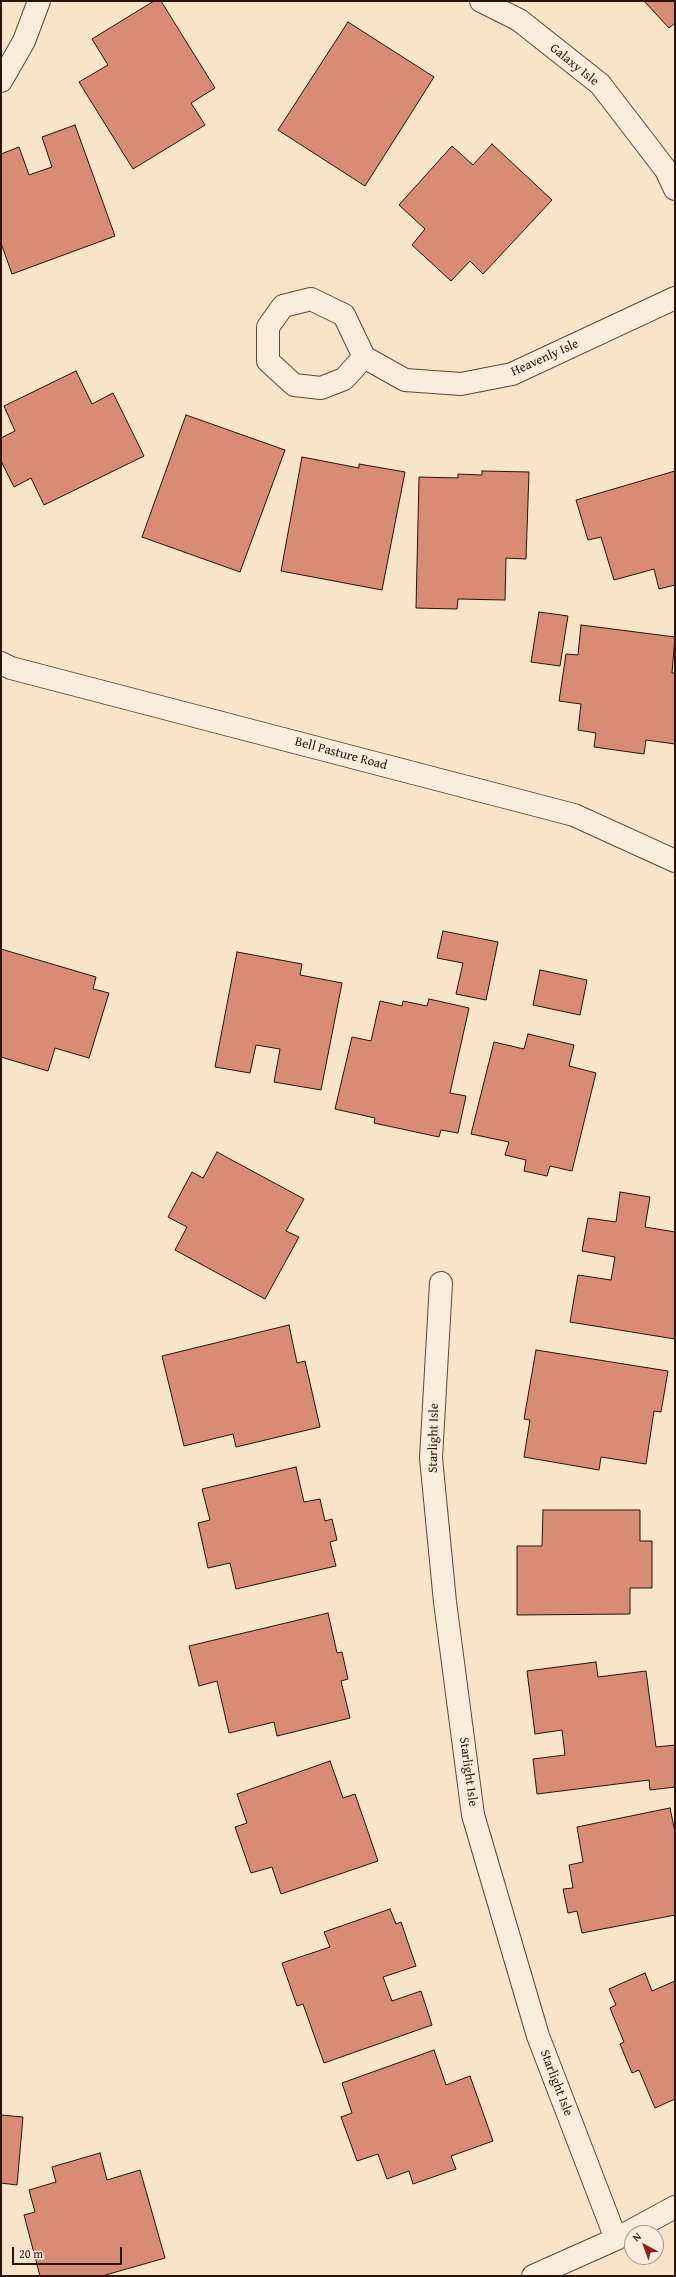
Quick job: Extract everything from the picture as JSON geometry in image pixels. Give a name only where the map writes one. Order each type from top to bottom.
[{"type":"street","points":[[1,81],[24,41],[39,1]]},
{"type":"street","name":"Galaxy Isle","points":[[481,1],[519,20],[600,84],[666,170],[675,189]]},
{"type":"street","name":"Heavenly Isle","points":[[364,358],[406,380],[461,384],[512,374],[675,298]]},
{"type":"street","points":[[311,299],[344,315],[364,358],[344,379],[321,388],[294,384],[268,361],[268,327],[283,306],[311,299]]},
{"type":"street","name":"Bell Pasture Road","points":[[1,663],[11,668],[574,815],[675,861]]},
{"type":"street","name":"Starlight Isle","points":[[440,1282],[431,1458],[445,1602],[473,1814],[538,2036],[616,2239]]},
{"type":"street","points":[[533,2276],[616,2239],[675,2207]]},
{"type":"building","points":[[154,1],[161,1],[215,88],[191,103],[205,125],[133,169],[79,82],[108,65],[92,39]]},
{"type":"building","points":[[644,1],[675,1],[675,23],[669,28]]},
{"type":"building","points":[[348,22],[434,77],[365,186],[278,130]]},
{"type":"building","points":[[75,125],[115,236],[12,274],[1,243],[1,154],[19,147],[29,175],[52,167],[42,137]]},
{"type":"building","points":[[492,144],[552,200],[483,274],[470,261],[451,281],[412,245],[425,229],[399,205],[452,146],[473,165]]},
{"type":"building","points":[[76,371],[92,404],[113,393],[144,456],[44,505],[31,478],[14,487],[1,461],[1,438],[15,431],[4,406]]},
{"type":"building","points":[[186,415],[285,450],[240,572],[142,537]]},
{"type":"building","points":[[302,457],[359,468],[359,464],[405,472],[382,590],[281,571]]},
{"type":"building","points":[[482,471],[529,472],[526,559],[506,558],[505,600],[458,599],[457,609],[416,608],[419,477],[458,478],[458,474],[482,475]]},
{"type":"building","points":[[675,471],[675,585],[659,589],[654,569],[614,580],[601,537],[588,540],[576,500]]},
{"type":"building","points":[[539,612],[568,616],[560,666],[531,662]]},
{"type":"building","points":[[581,625],[675,637],[672,673],[675,673],[675,744],[646,740],[644,754],[594,747],[596,733],[578,730],[581,704],[559,701],[566,654],[578,655]]},
{"type":"building","points":[[443,931],[498,942],[486,1000],[456,994],[463,963],[437,958]]},
{"type":"building","points":[[1,949],[96,977],[93,989],[109,993],[89,1058],[55,1048],[48,1071],[1,1057]]},
{"type":"building","points":[[237,952],[302,964],[300,975],[342,983],[321,1090],[274,1082],[280,1049],[256,1045],[250,1073],[215,1067]]},
{"type":"building","points":[[540,970],[587,980],[580,1015],[533,1005]]},
{"type":"building","points":[[429,999],[469,1008],[450,1093],[466,1096],[458,1133],[441,1130],[439,1137],[374,1123],[375,1118],[335,1109],[352,1037],[371,1041],[380,1001],[402,1006],[403,1001],[427,1006]]},
{"type":"building","points":[[528,1034],[574,1045],[569,1066],[596,1073],[572,1171],[550,1166],[547,1176],[524,1171],[526,1160],[505,1155],[509,1142],[471,1134],[494,1042],[524,1049]]},
{"type":"building","points":[[217,1152],[304,1199],[286,1231],[299,1237],[265,1299],[175,1250],[187,1227],[168,1217],[192,1172],[203,1178]]},
{"type":"building","points":[[620,1192],[650,1197],[645,1227],[675,1232],[675,1339],[570,1322],[578,1275],[611,1280],[615,1257],[582,1251],[588,1218],[616,1222]]},
{"type":"building","points":[[289,1325],[297,1363],[305,1361],[320,1427],[236,1447],[233,1434],[184,1446],[162,1356]]},
{"type":"building","points":[[536,1350],[668,1371],[661,1412],[654,1411],[646,1464],[601,1457],[599,1470],[524,1457],[530,1420],[524,1419]]},
{"type":"building","points":[[296,1467],[304,1502],[320,1499],[325,1521],[332,1519],[337,1540],[330,1542],[336,1566],[236,1589],[230,1563],[208,1568],[198,1523],[210,1520],[202,1489]]},
{"type":"building","points":[[543,1510],[640,1510],[640,1541],[652,1541],[652,1588],[630,1588],[630,1614],[517,1615],[517,1546],[542,1546]]},
{"type":"building","points":[[328,1613],[337,1653],[342,1652],[348,1679],[341,1681],[350,1718],[277,1736],[274,1722],[229,1733],[217,1681],[199,1686],[189,1646]]},
{"type":"building","points":[[596,1662],[598,1677],[646,1671],[656,1747],[675,1745],[675,1787],[650,1790],[649,1780],[537,1794],[533,1759],[565,1755],[562,1730],[535,1734],[527,1671]]},
{"type":"building","points":[[330,1761],[343,1798],[355,1794],[378,1861],[281,1894],[272,1867],[251,1873],[235,1827],[247,1823],[237,1794]]},
{"type":"building","points":[[670,1808],[675,1832],[675,1915],[582,1933],[577,1911],[568,1913],[563,1889],[573,1888],[569,1865],[583,1862],[577,1827]]},
{"type":"building","points":[[390,1909],[396,1924],[401,1922],[416,1966],[383,1977],[392,2001],[421,1991],[432,2025],[324,2063],[303,2004],[297,2006],[282,1963],[330,1947],[324,1932]]},
{"type":"building","points":[[645,1973],[652,1991],[675,1981],[675,2099],[655,2108],[639,2070],[632,2073],[620,2044],[624,2042],[610,2008],[616,2005],[609,1989]]},
{"type":"building","points":[[434,2050],[446,2085],[470,2076],[493,2141],[451,2156],[456,2169],[413,2184],[409,2171],[387,2179],[378,2154],[357,2161],[341,2117],[352,2113],[342,2083]]},
{"type":"building","points":[[1,2115],[23,2117],[17,2185],[1,2183]]},
{"type":"building","points":[[100,2153],[107,2180],[140,2170],[165,2258],[102,2276],[40,2276],[24,2215],[35,2212],[29,2190],[56,2182],[52,2167]]}]
